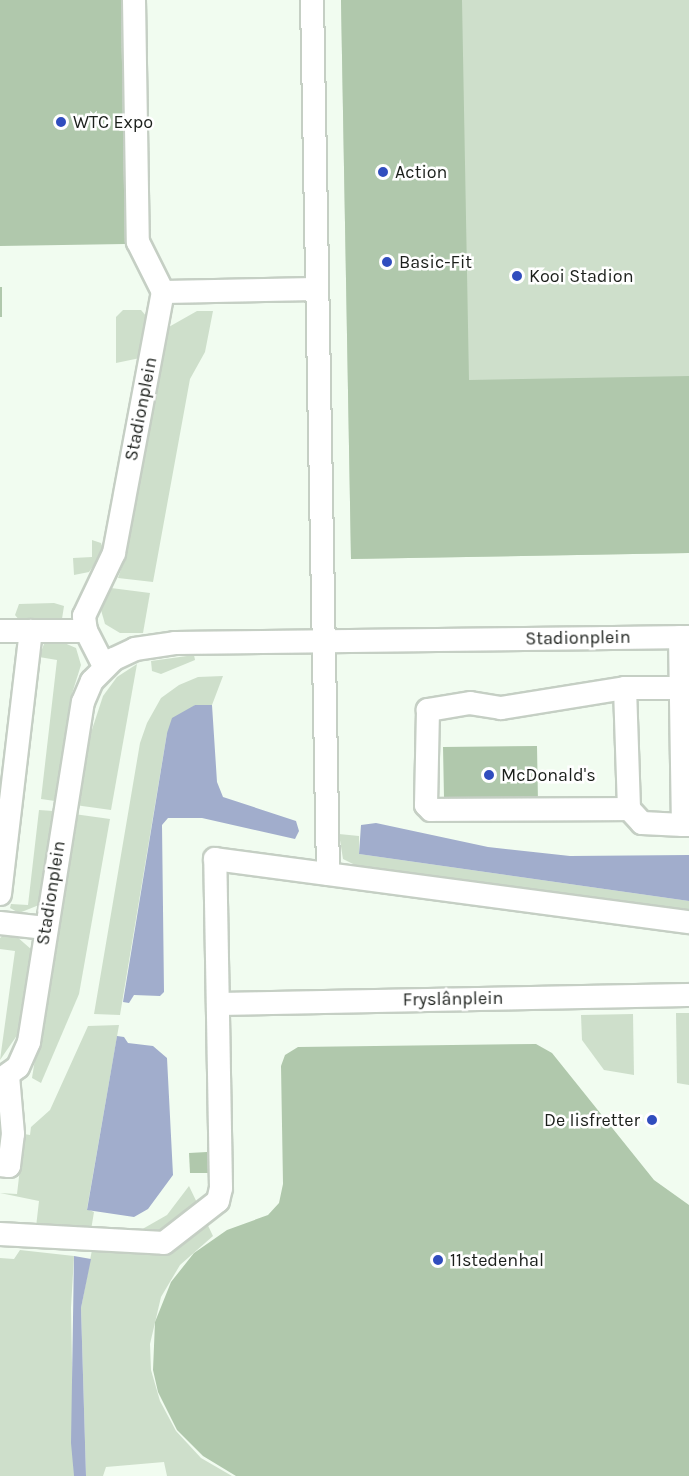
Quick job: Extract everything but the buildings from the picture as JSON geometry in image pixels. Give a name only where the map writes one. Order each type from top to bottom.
[{"type":"street","points":[[134,0],[138,242],[163,292],[316,289]]},
{"type":"street","points":[[312,0],[328,874]]},
{"type":"street","name":"Stadionplein","points":[[104,666],[86,631],[84,616],[87,602],[104,579],[114,553],[163,292]]},
{"type":"street","points":[[0,631],[86,631]]},
{"type":"street","points":[[0,894],[31,631]]},
{"type":"street","points":[[625,688],[629,809],[642,823],[686,825],[681,688],[685,637]]},
{"type":"street","name":"Stadionplein","points":[[4,1078],[25,1057],[29,1042],[78,726],[92,681],[104,666],[124,653],[161,644],[685,637]]},
{"type":"street","points":[[629,809],[431,810],[426,805],[416,773],[426,732],[434,722],[472,719],[501,708],[625,688],[681,688]]},
{"type":"street","points":[[0,1234],[164,1243],[218,1201],[221,1188],[215,859],[689,922]]},
{"type":"street","points":[[0,922],[46,928]]},
{"type":"street","name":"Fryslânplein","points":[[218,1004],[689,995]]},
{"type":"street","points":[[0,1165],[9,1166],[13,1134],[4,1078]]},
{"type":"green space","name":"Kooi Stadion","points":[[341,0],[689,0],[689,553],[351,559]]},
{"type":"green space","points":[[123,310],[141,310],[147,317],[140,358],[116,363],[116,317]]},
{"type":"green space","points":[[197,311],[213,311],[205,352],[190,379],[153,582],[118,578],[125,558],[167,328]]},
{"type":"green space","points":[[92,540],[101,543],[104,551],[89,572],[74,575],[73,558],[92,557]]},
{"type":"green space","points":[[111,588],[150,593],[143,633],[120,633],[105,624],[101,610]]},
{"type":"green space","points":[[54,603],[64,606],[62,619],[20,621],[15,615],[19,604]]},
{"type":"green space","points":[[62,642],[76,648],[81,665],[70,700],[55,801],[41,799],[57,660],[39,657],[44,644]]},
{"type":"green space","points":[[194,655],[195,660],[161,674],[152,671],[151,661]]},
{"type":"green space","points":[[137,664],[111,810],[75,805],[83,757],[103,696],[117,677]]},
{"type":"green space","points":[[223,676],[212,705],[195,705],[167,733],[120,1015],[94,1014],[140,743],[147,723],[161,698],[179,685],[198,677]]},
{"type":"green space","points":[[39,810],[53,811],[39,905],[19,913],[10,908],[11,904],[28,905]]},
{"type":"green space","points":[[74,814],[110,819],[79,994],[41,1083],[32,1078]]},
{"type":"green space","points":[[339,834],[359,836],[359,854],[689,901],[689,913],[361,868],[343,859]]},
{"type":"green space","points":[[5,934],[16,936],[32,950],[18,1034],[0,1060],[15,951],[0,949],[0,938]]},
{"type":"green space","points":[[676,1013],[689,1013],[689,1085],[677,1083]]},
{"type":"green space","points":[[633,1014],[634,1075],[604,1070],[582,1040],[581,1015]]},
{"type":"green space","points":[[119,1025],[87,1209],[94,1212],[91,1230],[36,1227],[39,1201],[0,1193],[17,1194],[24,1134],[30,1135],[31,1127],[50,1110],[88,1026]]},
{"type":"green space","points":[[189,1186],[213,1236],[180,1265],[161,1297],[150,1344],[151,1370],[160,1401],[176,1431],[201,1458],[232,1476],[167,1476],[164,1462],[106,1467],[103,1476],[86,1476],[81,1308],[95,1234],[139,1231],[167,1215]]},
{"type":"green space","points":[[20,1250],[74,1256],[71,1308],[74,1476],[0,1476],[0,1258],[14,1259]]},
{"type":"water","points":[[195,705],[212,705],[217,782],[223,797],[296,821],[299,831],[295,839],[202,818],[168,818],[162,825],[164,992],[160,996],[134,995],[129,1003],[123,1002],[167,733],[172,718]]},
{"type":"water","points":[[376,823],[488,847],[570,856],[689,855],[689,901],[359,854],[361,825]]},
{"type":"water","points":[[117,1036],[124,1037],[128,1043],[153,1046],[167,1058],[173,1175],[148,1209],[134,1217],[87,1210]]},
{"type":"water","points":[[74,1256],[91,1259],[81,1308],[86,1476],[74,1476],[71,1443]]},
{"type":"place","name":"WTC Expo","points":[[61,122]]},
{"type":"place","name":"Action","points":[[383,172]]},
{"type":"place","name":"Basic-Fit","points":[[387,262]]},
{"type":"place","name":"Kooi Stadion","points":[[517,276]]},
{"type":"place","name":"McDonald's","points":[[489,775]]},
{"type":"place","name":"De Iisfretter","points":[[652,1120]]},
{"type":"place","name":"11stedenhal","points":[[438,1260]]}]
